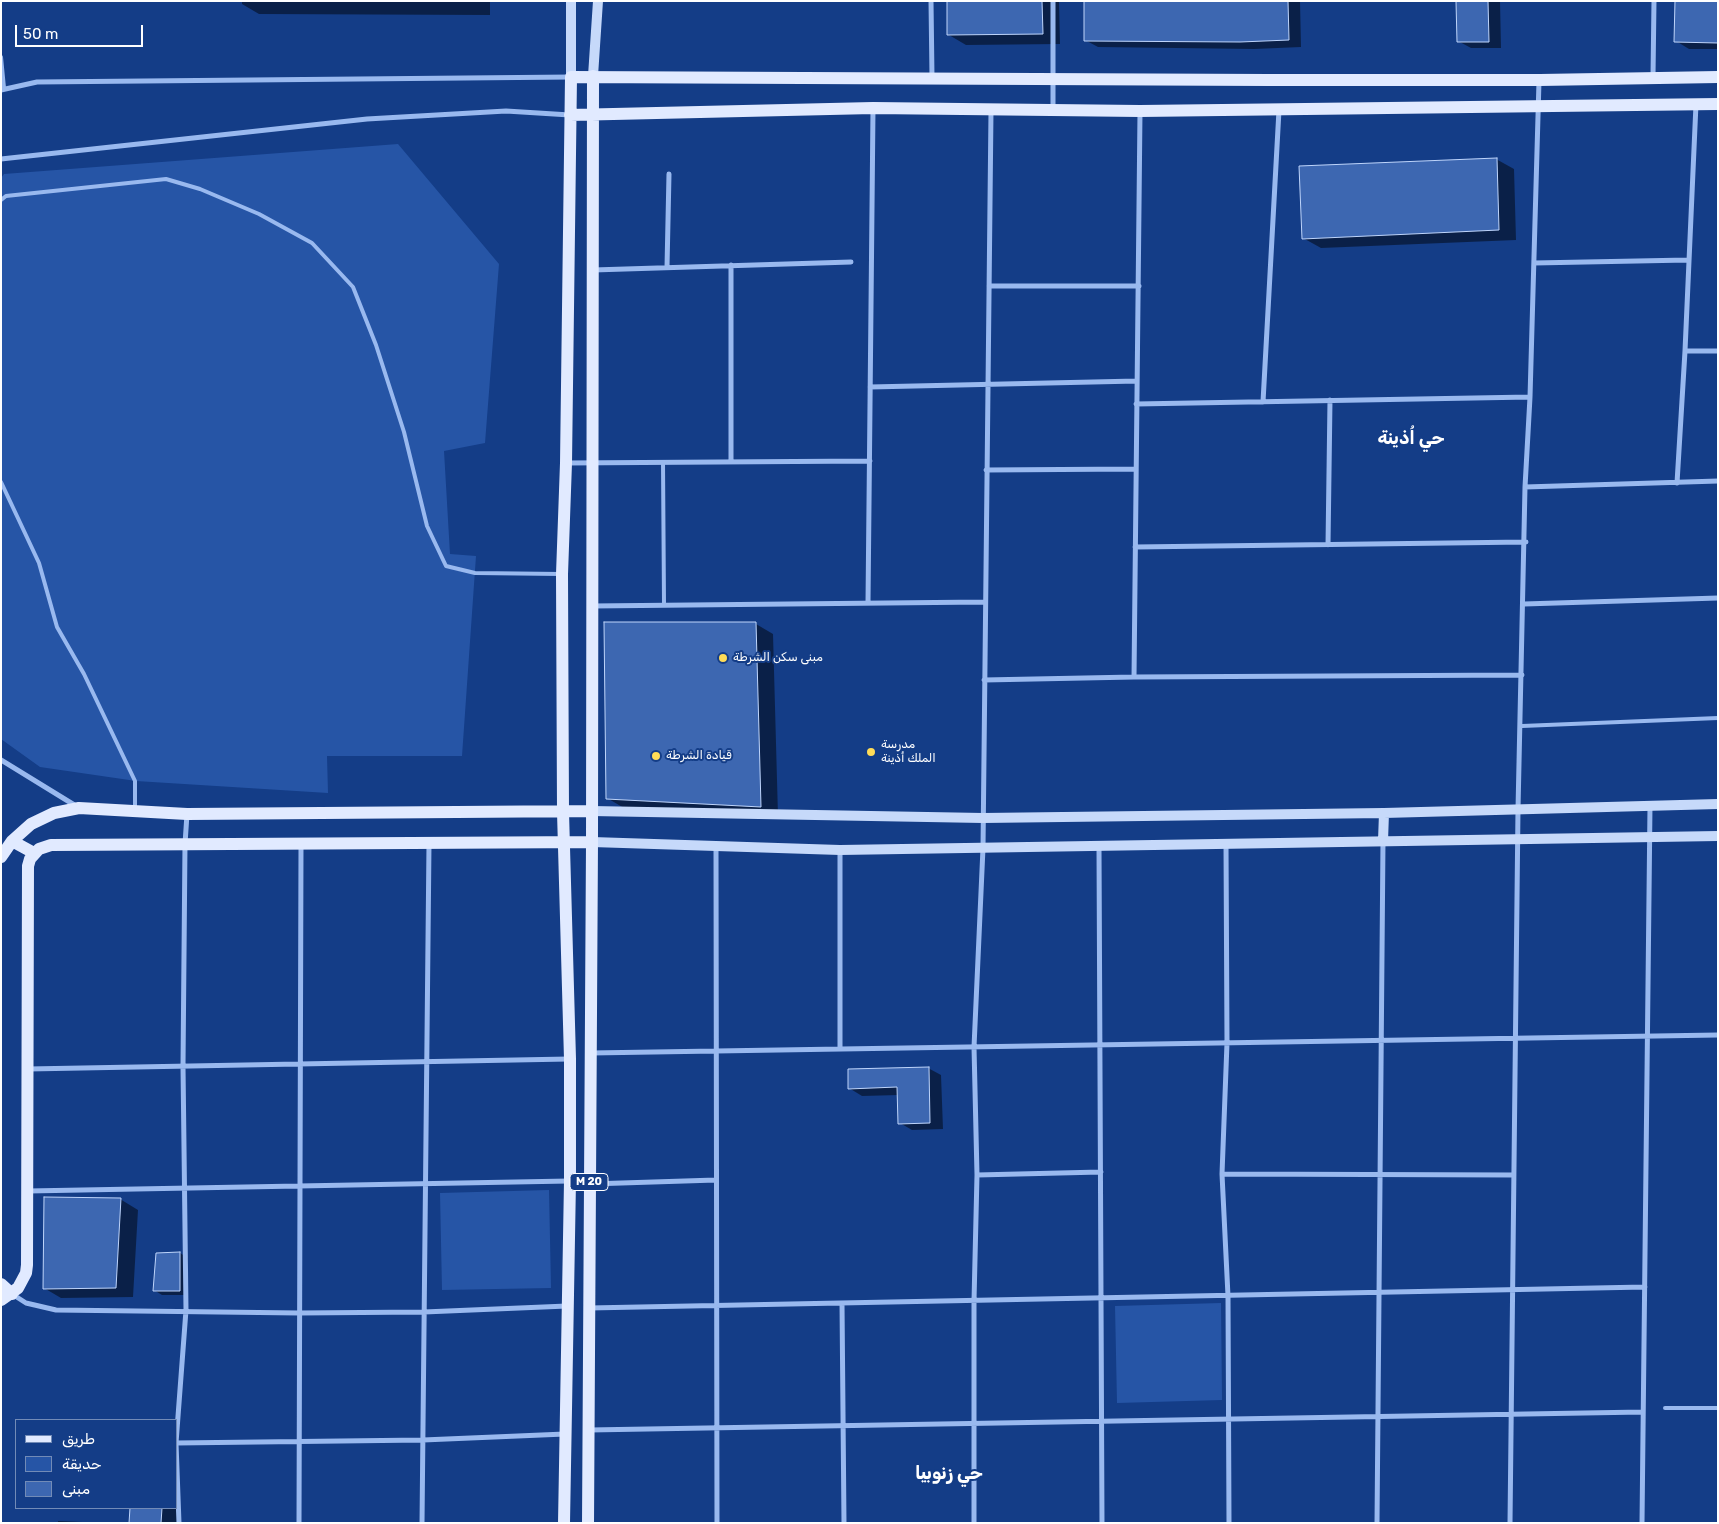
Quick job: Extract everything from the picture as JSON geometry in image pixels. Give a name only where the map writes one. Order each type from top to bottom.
[{"type":"main road","points":[[1,1284],[6,1297],[22,1281],[27,1265],[28,866],[34,854],[51,845],[564,844],[592,842],[590,811],[593,464],[593,76]]},
{"type":"main road","points":[[564,844],[562,574],[566,463],[571,77],[932,77],[1053,80],[1540,80],[1653,76],[1718,77]]},
{"type":"main road","points":[[570,115],[873,108],[991,111],[1140,111],[1718,104]]},
{"type":"main road","points":[[1,857],[12,841],[42,817],[79,808],[187,814],[590,811]]},
{"type":"main road","points":[[12,841],[34,854]]},
{"type":"main road","name":"M 20","points":[[588,1523],[592,842]]},
{"type":"main road","name":"M 20","points":[[564,844],[570,1059],[570,1181],[564,1523]]},
{"type":"street","points":[[3,89],[37,82],[571,77],[571,1]]},
{"type":"street","points":[[593,76],[598,1]]},
{"type":"street","points":[[931,1],[932,77]]},
{"type":"street","points":[[1053,1],[1053,110]]},
{"type":"street","points":[[1653,76],[1654,1]]},
{"type":"street","points":[[1510,1523],[1518,809],[1522,726],[1526,542],[1525,487],[1530,397],[1540,80]]},
{"type":"street","points":[[1677,483],[1696,104]]},
{"type":"street","points":[[868,602],[873,108]]},
{"type":"street","points":[[1263,402],[1279,110]]},
{"type":"street","points":[[1,159],[377,118],[506,111],[570,115]]},
{"type":"street","points":[[974,1523],[974,1301],[977,1175],[974,1047],[983,848],[984,602],[991,111]]},
{"type":"street","points":[[1134,676],[1140,111]]},
{"type":"street","points":[[667,267],[668,174]]},
{"type":"street","points":[[1534,263],[1688,260]]},
{"type":"street","points":[[593,270],[851,262]]},
{"type":"street","points":[[730,462],[731,265]]},
{"type":"street","points":[[989,286],[1139,286]]},
{"type":"street","points":[[1685,351],[1718,350]]},
{"type":"street","points":[[870,387],[1137,382]]},
{"type":"street","points":[[1136,404],[1530,397]]},
{"type":"street","points":[[1328,545],[1330,400]]},
{"type":"street","points":[[566,463],[870,461]]},
{"type":"street","points":[[986,470],[1136,469]]},
{"type":"street","points":[[1525,487],[1718,481]]},
{"type":"street","points":[[1135,548],[1526,542]]},
{"type":"street","points":[[1524,604],[1718,598]]},
{"type":"street","points":[[592,606],[984,602]]},
{"type":"street","points":[[984,680],[1134,676],[1522,675]]},
{"type":"street","points":[[1,760],[79,808]]},
{"type":"street","points":[[590,811],[983,818],[1384,813],[1718,804]]},
{"type":"street","points":[[1642,1523],[1650,806]]},
{"type":"street","points":[[1377,1523],[1380,1040],[1384,813]]},
{"type":"street","points":[[178,1419],[186,1310],[183,1066],[185,844],[187,814]]},
{"type":"street","points":[[592,842],[840,850],[1718,836]]},
{"type":"street","points":[[422,1523],[429,844]]},
{"type":"street","points":[[1226,844],[1227,1043],[1222,1174],[1228,1296],[1229,1523]]},
{"type":"street","points":[[299,1523],[301,845]]},
{"type":"street","points":[[716,846],[717,1523]]},
{"type":"street","points":[[1099,847],[1102,1523]]},
{"type":"street","points":[[840,850],[840,1049]]},
{"type":"street","points":[[591,1053],[1718,1035]]},
{"type":"street","points":[[28,1069],[570,1059]]},
{"type":"street","points":[[977,1175],[1101,1172]]},
{"type":"street","points":[[1222,1174],[1514,1174]]},
{"type":"street","points":[[589,1184],[716,1180]]},
{"type":"street","points":[[28,1191],[570,1181]]},
{"type":"street","points":[[588,1308],[1645,1287]]},
{"type":"street","points":[[6,1297],[56,1310],[186,1310],[299,1313],[424,1312],[567,1306]]},
{"type":"street","points":[[842,1303],[844,1523]]},
{"type":"street","points":[[589,1430],[1644,1412]]},
{"type":"street","points":[[178,1443],[423,1440],[565,1434]]},
{"type":"street","points":[[178,1496],[179,1523]]},
{"type":"lane","points":[[1,57],[3,89]]},
{"type":"lane","points":[[1,200],[6,196],[166,179],[200,189],[258,214],[312,243],[354,286],[376,345],[404,432],[428,526],[446,566],[475,573],[562,574]]},
{"type":"lane","points":[[663,462],[664,604]]},
{"type":"lane","points":[[1,482],[39,563],[57,628],[84,674],[136,781],[135,811]]},
{"type":"lane","points":[[1522,726],[1718,718]]},
{"type":"lane","points":[[1665,1408],[1718,1408]]},
{"type":"green space","points":[[398,144],[499,264],[485,443],[444,451],[450,554],[476,556],[462,756],[327,756],[328,793],[136,781],[40,767],[1,739],[1,178],[4,174]]},
{"type":"green space","points":[[549,1190],[551,1288],[442,1290],[440,1193]]},
{"type":"green space","points":[[1221,1303],[1222,1400],[1117,1403],[1115,1306]]},
{"type":"building","points":[[947,1],[1042,1],[1043,34],[947,35]]},
{"type":"building","points":[[1084,1],[1288,1],[1289,40],[1240,42],[1084,41]]},
{"type":"building","points":[[1456,1],[1488,1],[1489,42],[1457,42]]},
{"type":"building","points":[[1675,1],[1718,1],[1718,43],[1674,42]]},
{"type":"building","points":[[1497,158],[1499,230],[1302,239],[1299,166]]},
{"type":"building","points":[[604,622],[756,622],[761,807],[606,799]]},
{"type":"building","points":[[929,1067],[930,1123],[898,1124],[897,1087],[848,1089],[848,1069]]},
{"type":"building","points":[[44,1197],[121,1198],[116,1288],[43,1289]]},
{"type":"building","points":[[180,1252],[180,1291],[153,1291],[156,1253]]},
{"type":"building","points":[[130,1509],[162,1509],[161,1523],[129,1523]]},
{"type":"place","name":"مبنى سكن الشرطة","points":[[723,658]]},
{"type":"place","name":"مدرسة الملك أذينة","points":[[871,752]]},
{"type":"place","name":"قيادة الشرطة","points":[[656,756]]},
{"type":"district","name":"حي اُذينة","points":[[1411,439]]},
{"type":"district","name":"حي زنوبيا","points":[[949,1474]]}]
